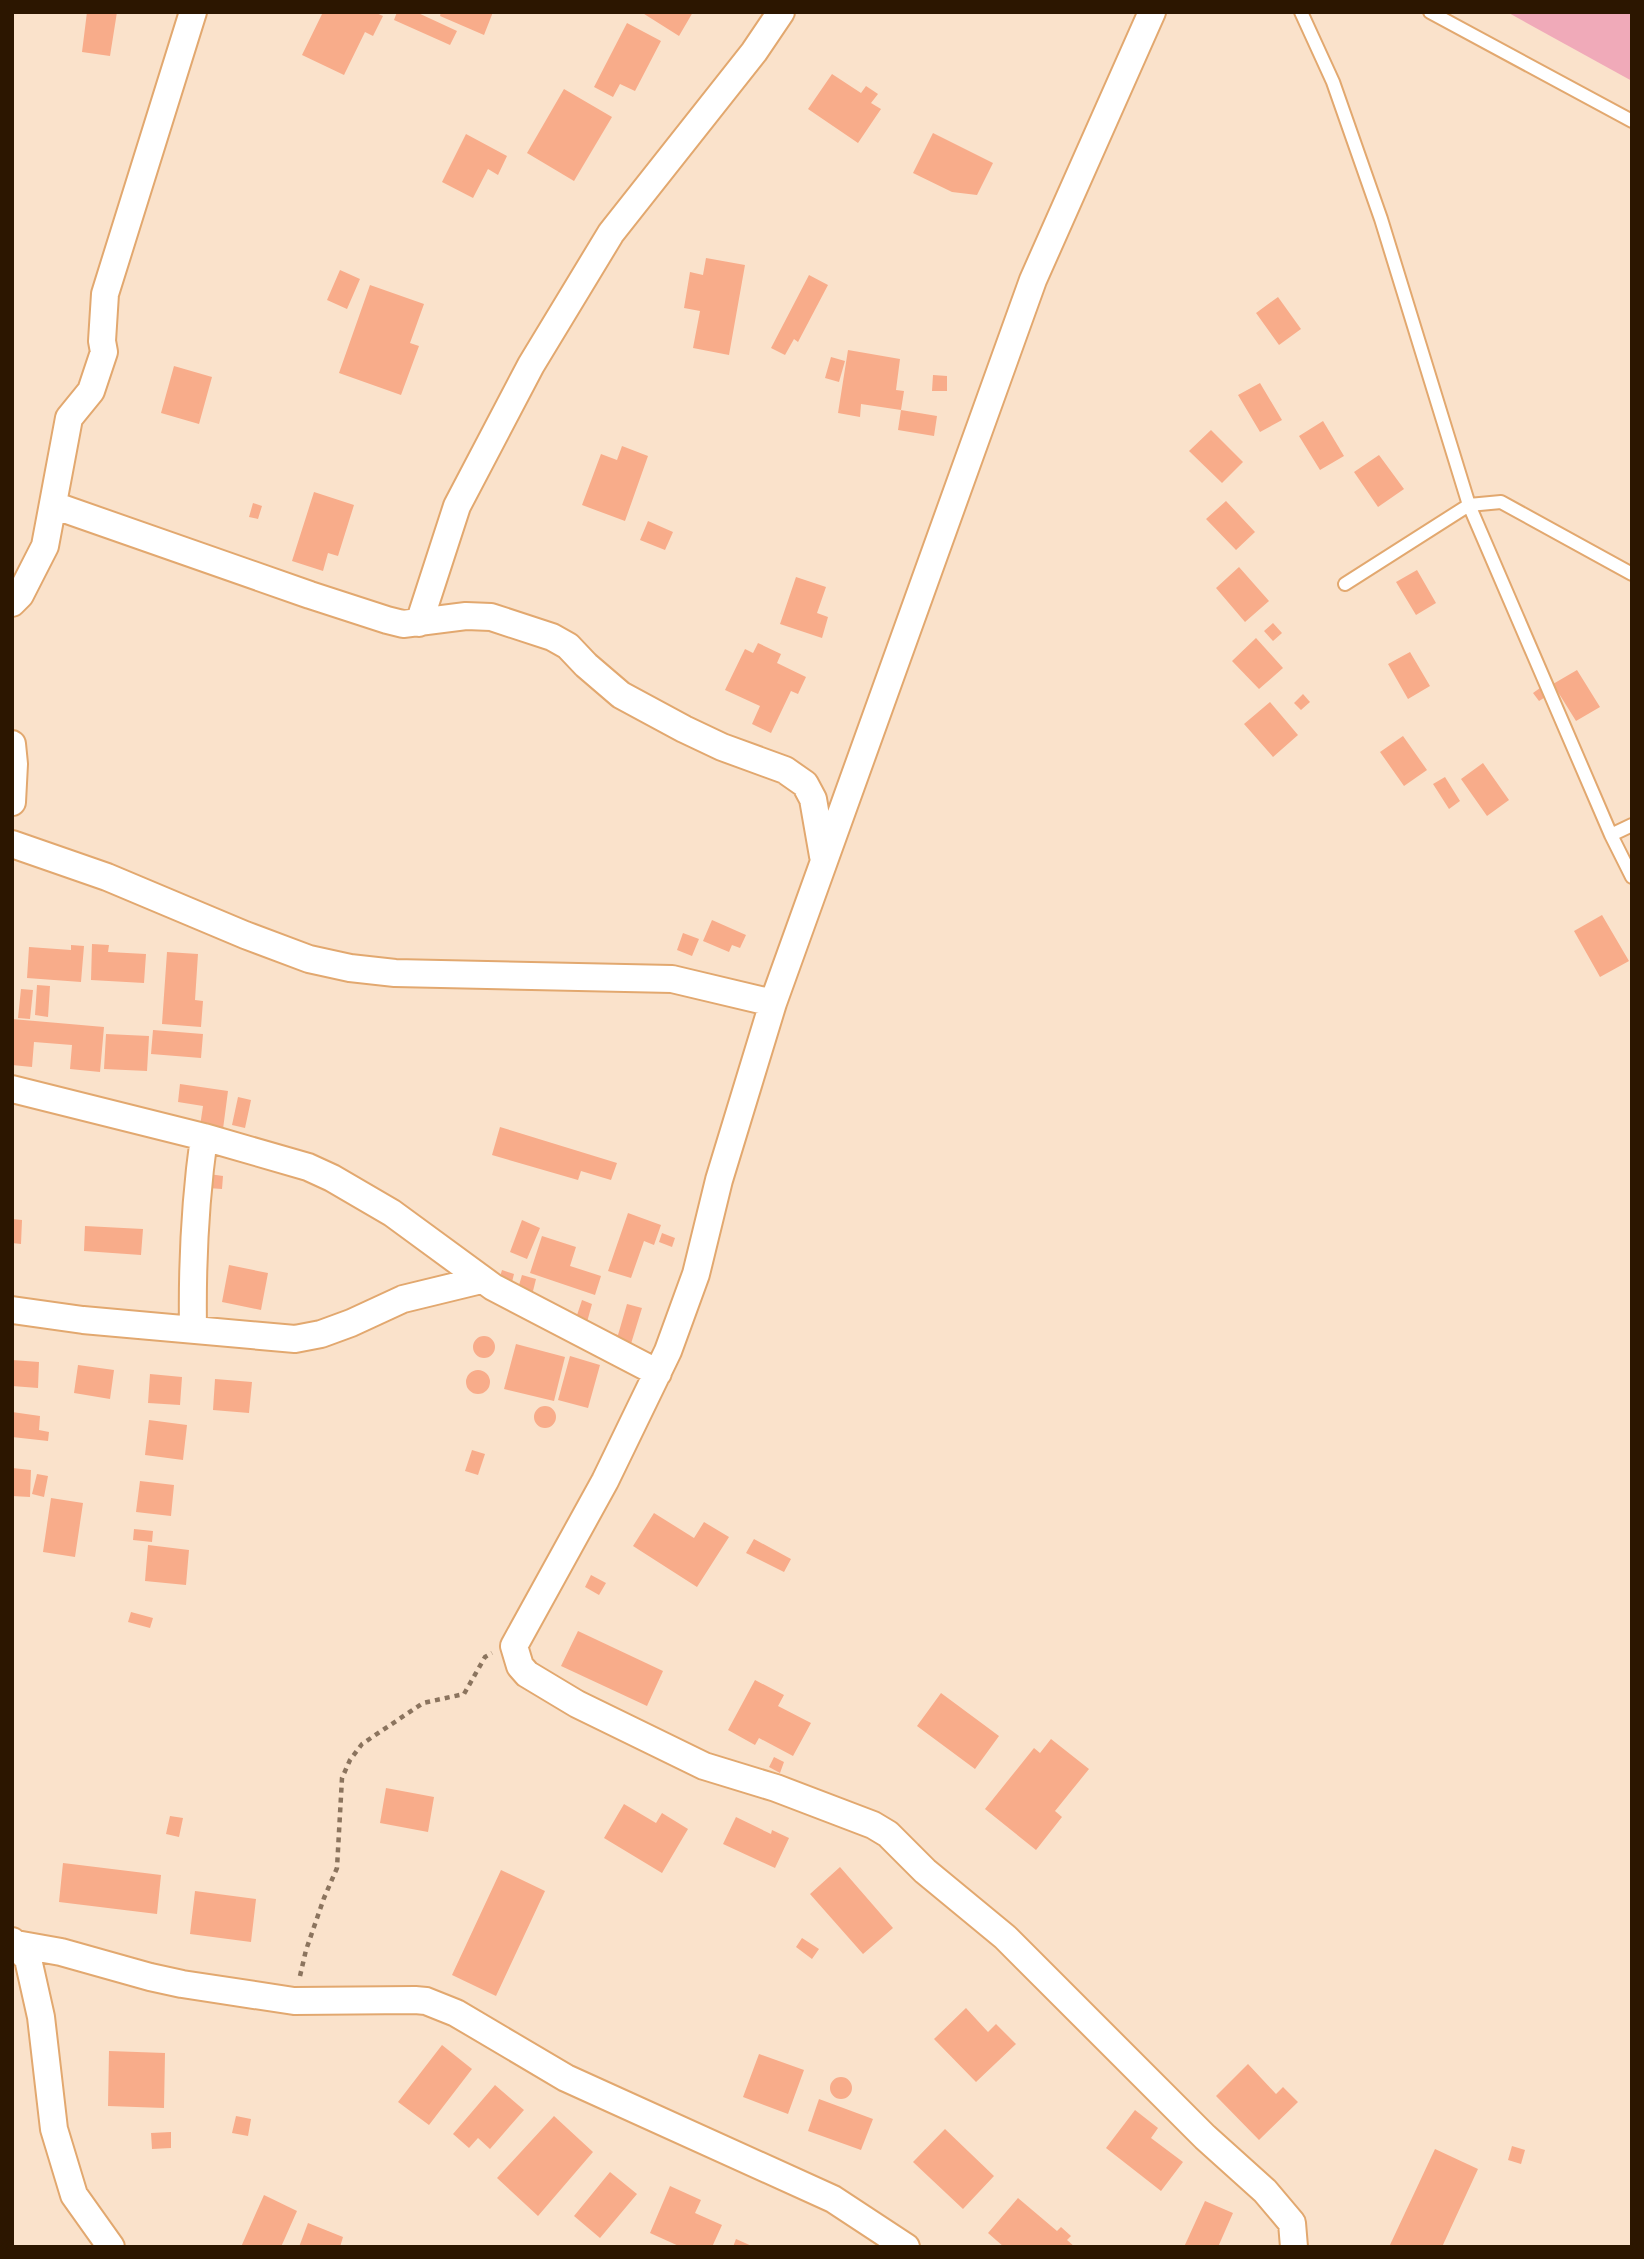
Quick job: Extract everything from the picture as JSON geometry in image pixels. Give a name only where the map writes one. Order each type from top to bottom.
[{"type":"street","points":[[12,603],[20,595],[45,546],[69,418],[91,391],[104,352],[102,341],[105,294],[193,12]]},
{"type":"street","points":[[419,623],[457,506],[531,365],[611,233],[754,52],[781,12]]},
{"type":"street","points":[[1152,12],[1033,280],[773,1003],[719,1180],[696,1274],[658,1373],[605,1481],[514,1646],[520,1666],[527,1674],[577,1704],[704,1766],[776,1787],[873,1825],[888,1834],[925,1871],[1005,1937],[1205,2137],[1265,2191],[1292,2223],[1294,2247]]},
{"type":"street","points":[[53,505],[310,596],[387,620],[403,624],[466,616],[491,617],[552,637],[568,646],[602,680],[632,702],[703,738],[797,776],[810,791],[813,799],[824,858]]},
{"type":"street","points":[[12,744],[12,802]]},
{"type":"street","points":[[12,844],[107,877],[309,959],[337,965],[395,973],[672,979],[773,1003]]},
{"type":"street","points":[[12,1089],[204,1137],[308,1167],[392,1213],[481,1280],[658,1373]]},
{"type":"street","points":[[193,1328],[193,1241],[204,1137]]},
{"type":"street","points":[[12,1310],[83,1320],[295,1339],[321,1334],[351,1323],[403,1299],[481,1280]]},
{"type":"street","points":[[14,1943],[61,1952],[160,1980],[294,2001],[415,2000],[438,2005],[565,2078],[833,2199],[906,2247]]},
{"type":"street","points":[[14,1943],[28,1959],[41,2017],[54,2129],[74,2196],[111,2247]]},
{"type":"lane","points":[[1301,12],[1333,82],[1381,219],[1469,505],[1611,835],[1632,877]]},
{"type":"lane","points":[[1430,12],[1632,121]]},
{"type":"lane","points":[[1345,584],[1469,505],[1501,502],[1632,574]]},
{"type":"lane","points":[[1611,835],[1632,825]]},
{"type":"path","points":[[294,2001],[306,1950],[337,1868],[342,1777],[350,1760],[362,1744],[423,1703],[464,1694],[485,1657],[519,1636]]},
{"type":"shaded area","points":[[1507,12],[1632,12],[1632,81]]},
{"type":"building","points":[[87,12],[117,12],[110,56],[82,52]]},
{"type":"building","points":[[323,12],[374,12],[383,16],[373,36],[365,32],[344,75],[302,55]]},
{"type":"building","points":[[397,12],[416,12],[457,31],[450,45],[394,20]]},
{"type":"building","points":[[441,12],[493,12],[484,35],[440,16]]},
{"type":"building","points":[[641,12],[693,12],[679,36]]},
{"type":"building","points":[[627,23],[661,41],[635,91],[620,84],[613,97],[594,87]]},
{"type":"building","points":[[832,74],[861,93],[866,86],[878,94],[871,103],[881,109],[858,143],[808,109]]},
{"type":"building","points":[[564,89],[612,117],[574,181],[527,153]]},
{"type":"building","points":[[933,133],[993,163],[977,195],[952,192],[913,173]]},
{"type":"building","points":[[466,134],[507,156],[498,175],[488,169],[473,198],[442,182]]},
{"type":"building","points":[[706,258],[745,265],[729,355],[693,348],[700,311],[684,308],[690,272],[703,275]]},
{"type":"building","points":[[340,270],[360,279],[347,309],[327,300]]},
{"type":"building","points":[[809,275],[828,285],[798,342],[794,339],[785,355],[771,348]]},
{"type":"building","points":[[370,285],[424,304],[410,343],[419,346],[401,395],[339,373]]},
{"type":"building","points":[[1278,297],[1301,329],[1279,345],[1256,313]]},
{"type":"building","points":[[848,350],[900,359],[896,390],[904,391],[901,410],[861,404],[860,417],[838,413]]},
{"type":"building","points":[[831,357],[845,361],[839,382],[825,378]]},
{"type":"building","points":[[174,366],[212,377],[199,424],[161,413]]},
{"type":"building","points":[[933,375],[947,376],[947,391],[932,391]]},
{"type":"building","points":[[1260,383],[1282,420],[1260,432],[1238,395]]},
{"type":"building","points":[[901,410],[937,416],[934,436],[898,430]]},
{"type":"building","points":[[1323,421],[1344,456],[1320,470],[1299,436]]},
{"type":"building","points":[[1211,430],[1243,462],[1222,483],[1189,451]]},
{"type":"building","points":[[622,446],[648,456],[625,521],[582,505],[601,454],[617,460]]},
{"type":"building","points":[[1379,455],[1404,489],[1378,507],[1354,472]]},
{"type":"building","points":[[314,492],[354,505],[338,556],[328,553],[323,571],[292,561]]},
{"type":"building","points":[[1226,501],[1255,532],[1236,550],[1206,519]]},
{"type":"building","points":[[253,503],[262,506],[258,519],[249,517]]},
{"type":"building","points":[[648,521],[673,532],[665,550],[640,540]]},
{"type":"building","points":[[1239,567],[1269,601],[1245,622],[1216,588]]},
{"type":"building","points":[[1417,570],[1436,603],[1416,615],[1396,582]]},
{"type":"building","points":[[796,577],[826,587],[817,613],[828,617],[822,638],[780,624]]},
{"type":"building","points":[[1273,623],[1282,633],[1273,641],[1264,631]]},
{"type":"building","points":[[1256,638],[1283,668],[1259,689],[1232,661]]},
{"type":"building","points":[[758,643],[781,654],[777,663],[806,677],[798,694],[791,691],[771,733],[752,724],[760,706],[725,690],[745,649],[753,653]]},
{"type":"building","points":[[1410,652],[1430,686],[1408,699],[1388,664]]},
{"type":"building","points":[[1577,670],[1600,707],[1576,721],[1553,684]]},
{"type":"building","points":[[1540,688],[1547,696],[1539,701],[1533,693]]},
{"type":"building","points":[[1303,694],[1310,702],[1301,710],[1294,703]]},
{"type":"building","points":[[1270,702],[1298,735],[1273,757],[1244,724]]},
{"type":"building","points":[[1403,736],[1427,770],[1404,786],[1380,752]]},
{"type":"building","points":[[1483,763],[1509,800],[1487,816],[1461,779]]},
{"type":"building","points":[[1445,777],[1460,801],[1449,809],[1433,784]]},
{"type":"building","points":[[1602,915],[1629,961],[1600,977],[1574,931]]},
{"type":"building","points":[[712,920],[746,935],[740,948],[732,945],[729,952],[703,941]]},
{"type":"building","points":[[683,933],[699,939],[692,956],[677,950]]},
{"type":"building","points":[[92,944],[109,945],[108,952],[146,954],[144,983],[91,980]]},
{"type":"building","points":[[71,945],[84,946],[81,982],[27,978],[29,947],[71,950]]},
{"type":"building","points":[[167,952],[198,954],[195,1000],[203,1001],[201,1027],[162,1024]]},
{"type":"building","points":[[37,985],[50,986],[48,1017],[35,1015]]},
{"type":"building","points":[[21,989],[33,990],[30,1019],[18,1018]]},
{"type":"building","points":[[12,1019],[104,1027],[100,1072],[70,1069],[72,1045],[34,1042],[32,1067],[12,1065]]},
{"type":"building","points":[[153,1030],[203,1034],[201,1058],[151,1054]]},
{"type":"building","points":[[106,1034],[149,1036],[147,1071],[104,1069]]},
{"type":"building","points":[[180,1084],[228,1091],[223,1129],[200,1126],[203,1106],[178,1102]]},
{"type":"building","points":[[238,1097],[251,1100],[245,1128],[232,1125]]},
{"type":"building","points":[[500,1127],[617,1163],[611,1180],[581,1171],[578,1180],[492,1155]]},
{"type":"building","points":[[209,1174],[223,1176],[222,1189],[208,1188]]},
{"type":"building","points":[[628,1213],[661,1225],[654,1245],[644,1241],[631,1278],[608,1271]]},
{"type":"building","points":[[12,1219],[22,1220],[21,1244],[12,1243]]},
{"type":"building","points":[[522,1220],[540,1228],[527,1259],[510,1252]]},
{"type":"building","points":[[85,1226],[143,1229],[141,1255],[84,1251]]},
{"type":"building","points":[[662,1233],[675,1238],[672,1247],[659,1242]]},
{"type":"building","points":[[542,1236],[576,1247],[570,1266],[601,1276],[595,1295],[530,1273]]},
{"type":"building","points":[[229,1265],[268,1273],[261,1310],[222,1302]]},
{"type":"building","points":[[502,1270],[514,1274],[510,1290],[497,1286]]},
{"type":"building","points":[[522,1275],[536,1279],[531,1299],[516,1295]]},
{"type":"building","points":[[582,1300],[592,1304],[587,1322],[576,1318]]},
{"type":"building","points":[[627,1304],[642,1308],[630,1347],[606,1340],[609,1332],[618,1335]]},
{"type":"building","points":[[484,1336],[492,1339],[495,1347],[492,1355],[484,1358],[476,1355],[473,1347],[476,1339]]},
{"type":"building","points":[[516,1344],[565,1357],[554,1401],[504,1389]]},
{"type":"building","points":[[570,1356],[600,1365],[588,1408],[558,1400]]},
{"type":"building","points":[[12,1360],[39,1362],[38,1388],[12,1386]]},
{"type":"building","points":[[78,1365],[114,1370],[110,1399],[74,1393]]},
{"type":"building","points":[[478,1370],[487,1373],[490,1382],[487,1391],[478,1394],[469,1391],[466,1382],[469,1373]]},
{"type":"building","points":[[150,1374],[182,1377],[180,1405],[148,1403]]},
{"type":"building","points":[[215,1379],[252,1382],[249,1413],[213,1410]]},
{"type":"building","points":[[545,1406],[553,1409],[556,1417],[553,1425],[545,1428],[537,1425],[534,1417],[537,1409]]},
{"type":"building","points":[[12,1412],[40,1416],[39,1430],[49,1432],[48,1441],[12,1437]]},
{"type":"building","points":[[149,1420],[187,1425],[183,1460],[145,1455]]},
{"type":"building","points":[[472,1450],[485,1454],[478,1475],[465,1471]]},
{"type":"building","points":[[12,1468],[31,1470],[30,1497],[12,1496]]},
{"type":"building","points":[[37,1474],[48,1476],[44,1497],[32,1494]]},
{"type":"building","points":[[140,1481],[174,1485],[171,1516],[136,1512]]},
{"type":"building","points":[[51,1498],[83,1503],[75,1557],[43,1552]]},
{"type":"building","points":[[654,1513],[694,1538],[704,1522],[729,1537],[697,1587],[633,1546]]},
{"type":"building","points":[[134,1529],[153,1531],[152,1542],[133,1540]]},
{"type":"building","points":[[754,1539],[791,1559],[784,1572],[746,1553]]},
{"type":"building","points":[[148,1545],[189,1550],[186,1585],[145,1581]]},
{"type":"building","points":[[591,1575],[606,1583],[599,1595],[585,1587]]},
{"type":"building","points":[[131,1612],[153,1618],[150,1628],[128,1622]]},
{"type":"building","points":[[578,1631],[663,1671],[647,1706],[561,1666]]},
{"type":"building","points":[[755,1680],[784,1695],[778,1706],[811,1723],[793,1756],[759,1738],[755,1745],[728,1730]]},
{"type":"building","points":[[941,1693],[999,1736],[975,1769],[917,1726]]},
{"type":"building","points":[[1051,1739],[1089,1769],[1055,1811],[1062,1817],[1036,1850],[985,1809],[1034,1748],[1040,1753]]},
{"type":"building","points":[[774,1757],[784,1762],[780,1773],[769,1767]]},
{"type":"building","points":[[386,1788],[434,1797],[428,1832],[380,1823]]},
{"type":"building","points":[[624,1804],[656,1823],[662,1813],[688,1829],[662,1873],[604,1838]]},
{"type":"building","points":[[170,1816],[183,1818],[179,1837],[166,1834]]},
{"type":"building","points":[[736,1817],[771,1834],[772,1830],[789,1838],[775,1868],[723,1844]]},
{"type":"building","points":[[63,1863],[161,1875],[157,1914],[59,1902]]},
{"type":"building","points":[[840,1867],[893,1928],[863,1954],[810,1894]]},
{"type":"building","points":[[501,1870],[545,1891],[496,1996],[452,1975]]},
{"type":"building","points":[[195,1891],[256,1899],[251,1942],[190,1934]]},
{"type":"building","points":[[802,1938],[819,1949],[812,1959],[796,1947]]},
{"type":"building","points":[[966,2008],[988,2032],[996,2024],[1016,2044],[976,2082],[934,2039]]},
{"type":"building","points":[[442,2045],[472,2069],[429,2125],[398,2102]]},
{"type":"building","points":[[109,2051],[165,2053],[164,2108],[108,2106]]},
{"type":"building","points":[[759,2054],[804,2070],[788,2114],[743,2097]]},
{"type":"building","points":[[1248,2064],[1276,2094],[1283,2087],[1298,2102],[1259,2140],[1216,2096]]},
{"type":"building","points":[[841,2077],[851,2084],[852,2088],[845,2098],[841,2099],[831,2092],[830,2088],[837,2078]]},
{"type":"building","points":[[495,2085],[524,2110],[490,2149],[478,2138],[469,2148],[453,2134]]},
{"type":"building","points":[[819,2099],[873,2119],[861,2150],[808,2131]]},
{"type":"building","points":[[1135,2110],[1158,2128],[1151,2138],[1183,2162],[1161,2191],[1106,2148]]},
{"type":"building","points":[[236,2116],[251,2119],[248,2136],[232,2133]]},
{"type":"building","points":[[554,2116],[593,2152],[538,2216],[497,2178]]},
{"type":"building","points":[[945,2129],[994,2176],[963,2209],[913,2162]]},
{"type":"building","points":[[171,2132],[171,2148],[152,2149],[151,2133]]},
{"type":"building","points":[[1512,2146],[1525,2150],[1521,2164],[1508,2160]]},
{"type":"building","points":[[1435,2149],[1478,2169],[1442,2247],[1389,2247]]},
{"type":"building","points":[[610,2172],[637,2194],[600,2238],[574,2216]]},
{"type":"building","points":[[670,2186],[701,2200],[695,2213],[722,2225],[712,2247],[681,2247],[650,2233]]},
{"type":"building","points":[[264,2195],[297,2211],[281,2247],[241,2247]]},
{"type":"building","points":[[1018,2198],[1057,2231],[1061,2227],[1071,2236],[1067,2240],[1075,2247],[1004,2247],[988,2233]]},
{"type":"building","points":[[1205,2201],[1233,2213],[1218,2247],[1184,2247]]},
{"type":"building","points":[[308,2223],[343,2237],[340,2247],[299,2247]]},
{"type":"building","points":[[736,2239],[754,2247],[733,2247]]}]
